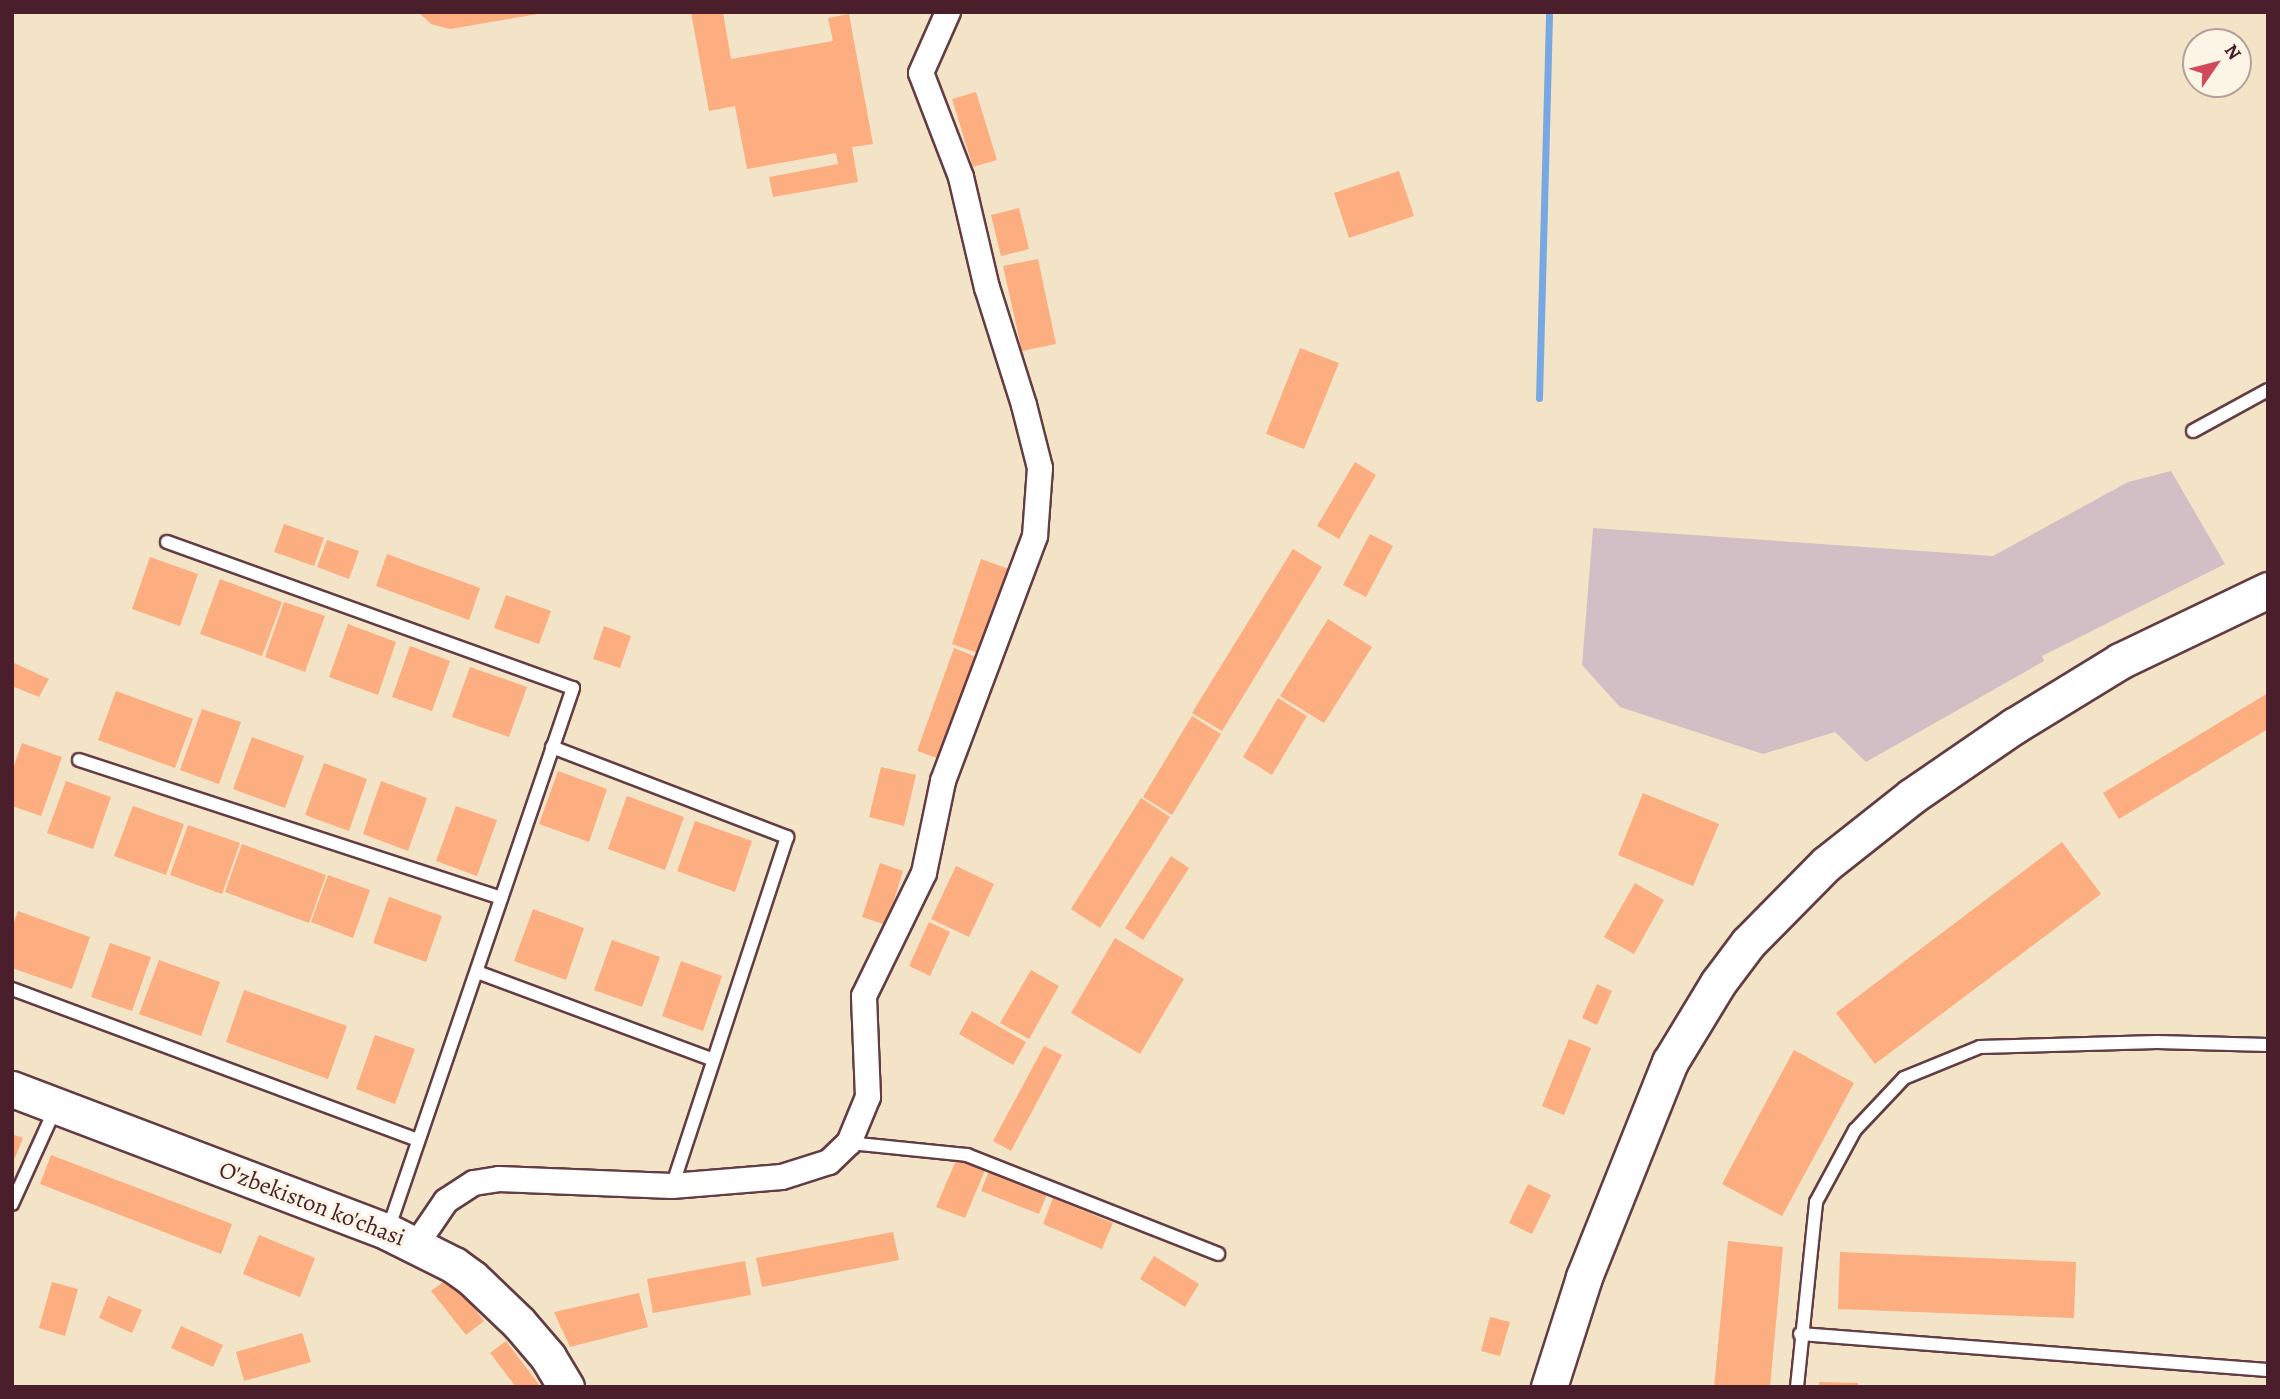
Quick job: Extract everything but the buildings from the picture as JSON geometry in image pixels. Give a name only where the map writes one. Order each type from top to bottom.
[{"type":"main road","points":[[1549,1387],[1584,1277],[1670,1062],[1718,983],[1748,943],[1826,864],[1912,796],[2014,726],[2120,662],[2268,590]]},
{"type":"main road","name":"O'zbekiston ko'chasi","points":[[12,1089],[402,1238],[454,1265],[486,1290],[527,1331],[566,1387]]},
{"type":"street","points":[[402,1238],[446,1201],[474,1183],[499,1179],[672,1186],[782,1177],[829,1162],[849,1143],[868,1097],[864,996],[924,873],[943,782],[1035,536],[1040,468],[1024,405],[987,288],[961,177],[921,73],[948,12]]},
{"type":"lane","points":[[2193,431],[2268,390]]},
{"type":"lane","points":[[167,542],[573,688],[418,1140],[402,1238]]},
{"type":"lane","points":[[552,747],[787,837],[672,1186]]},
{"type":"lane","points":[[79,760],[501,898]]},
{"type":"lane","points":[[477,972],[713,1060]]},
{"type":"lane","points":[[12,989],[418,1140]]},
{"type":"lane","points":[[1797,1387],[1800,1334],[1816,1202],[1855,1130],[1904,1078],[1980,1047],[2157,1042],[2268,1045]]},
{"type":"lane","points":[[12,1204],[57,1106]]},
{"type":"lane","points":[[849,1143],[967,1155],[1218,1254]]},
{"type":"lane","points":[[1800,1334],[2268,1370]]},
{"type":"shaded area","points":[[2171,471],[2225,564],[2042,656],[2044,661],[1866,762],[1835,732],[1763,754],[1620,707],[1582,665],[1593,528],[1993,556],[2128,482]]},
{"type":"waterway","points":[[1539,398],[1549,12]]}]
